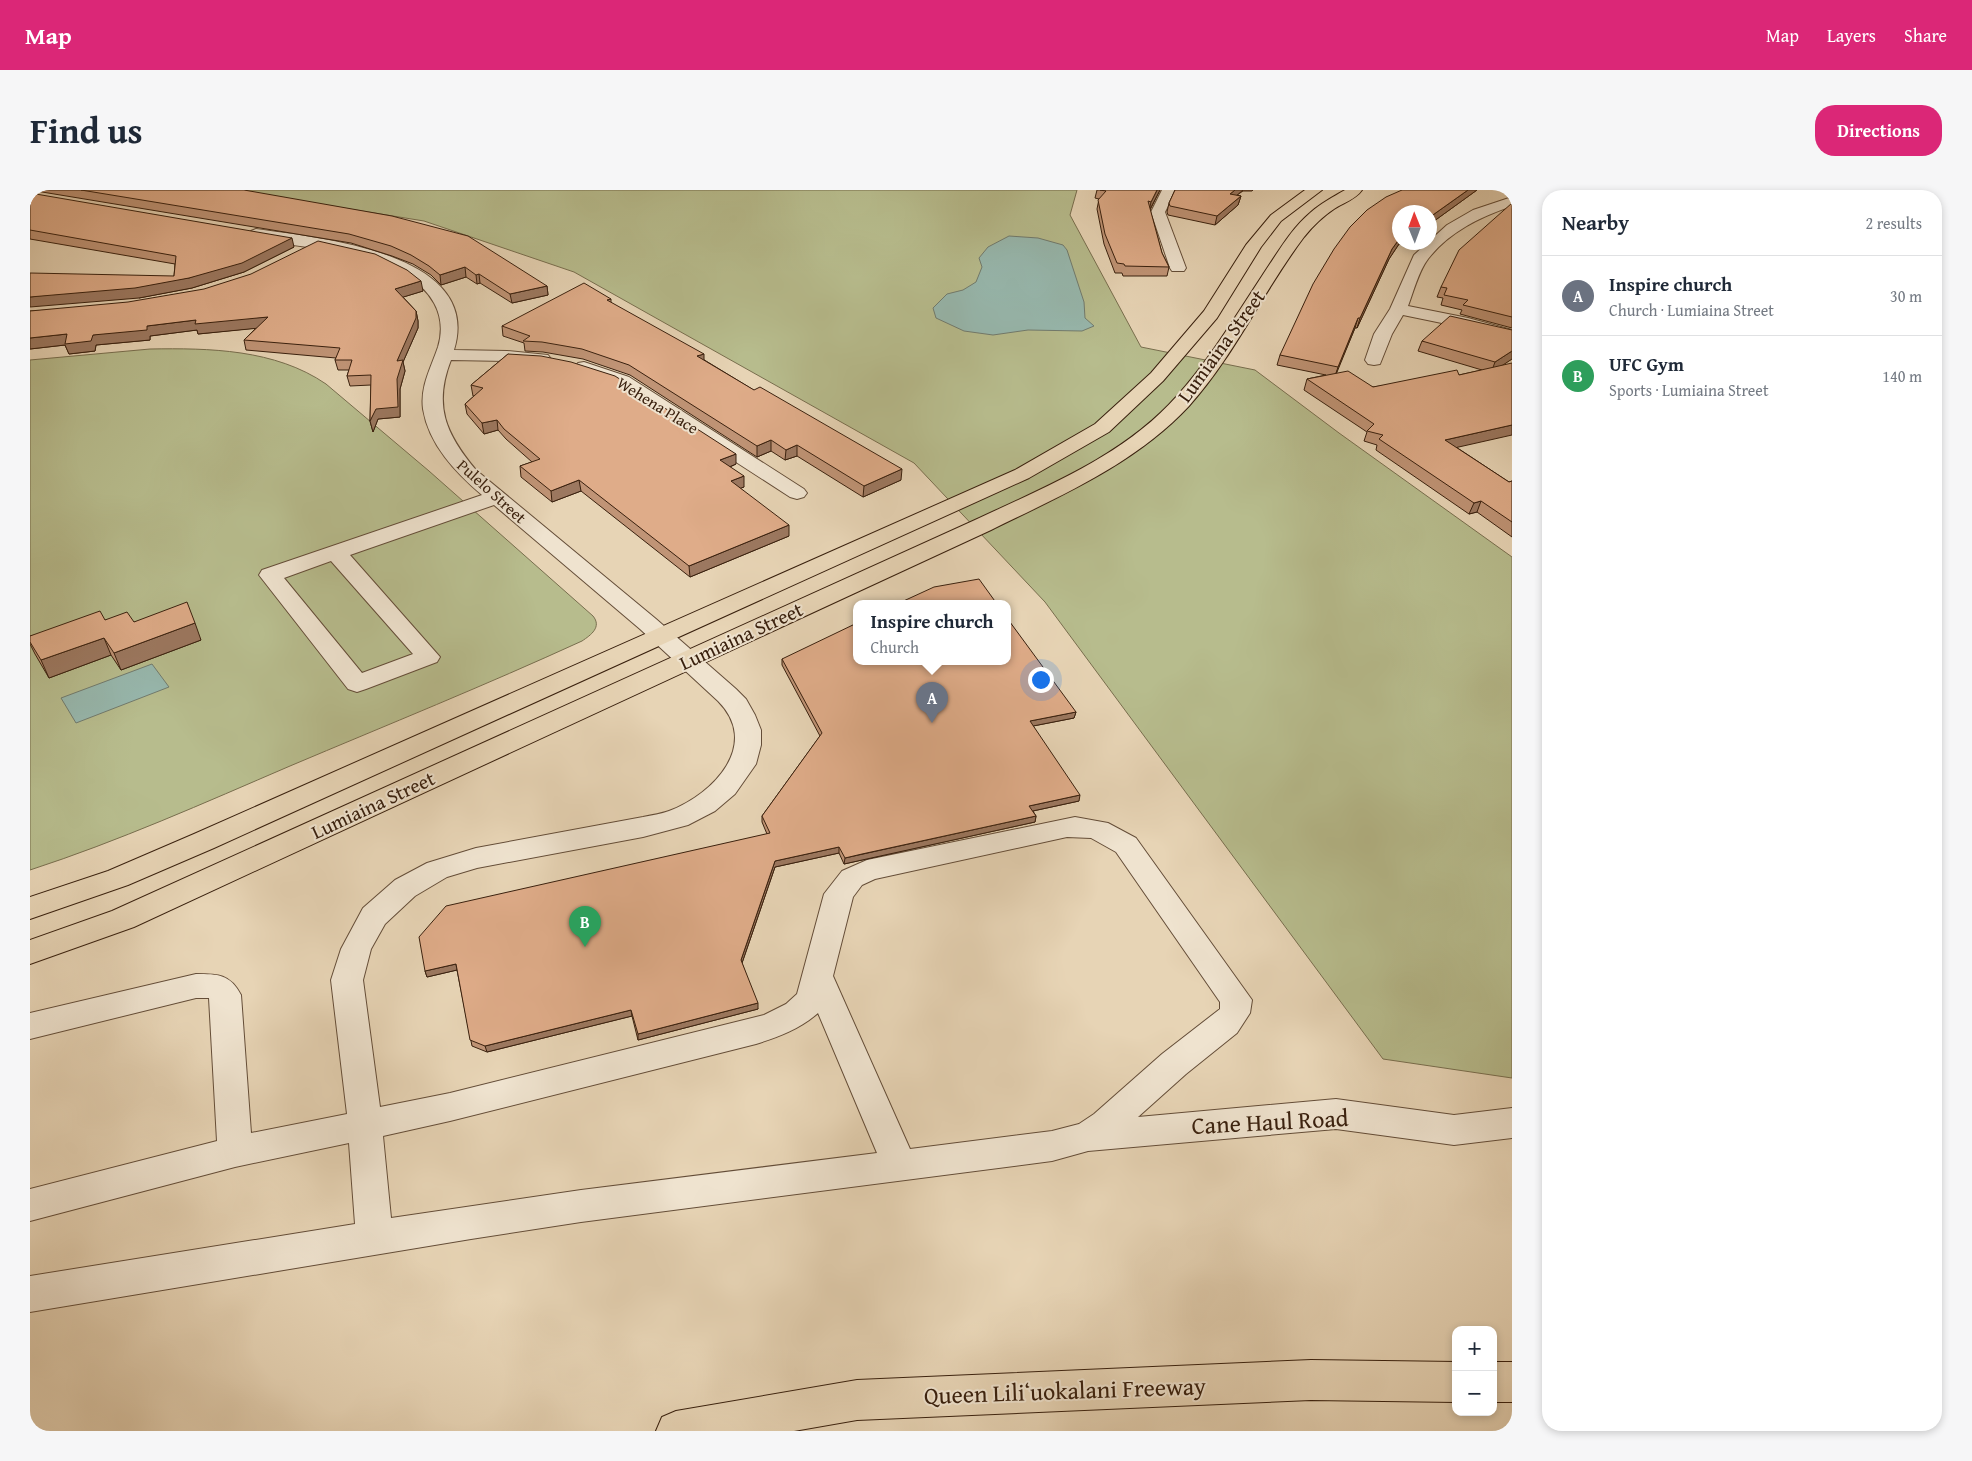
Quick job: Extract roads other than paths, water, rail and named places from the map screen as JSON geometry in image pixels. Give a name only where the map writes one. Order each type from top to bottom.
[{"type":"main road","name":"Lumiaina Street","points":[[30,908],[118,878],[204,842],[1022,474],[1102,428],[1157,377],[1211,314],[1254,245],[1276,218],[1294,203],[1315,190]]},
{"type":"main road","name":"Lumiaina Street","points":[[30,952],[123,919],[983,525],[1111,460],[1149,432],[1181,403],[1222,350],[1288,249],[1313,218],[1355,190]]},
{"type":"main road","name":"Queen Liliʻuokalani Freeway","points":[[676,1431],[857,1400],[1311,1380],[1452,1382]]},
{"type":"main road","points":[[1497,1382],[1512,1382]]},
{"type":"street","points":[[1169,190],[1158,212],[1178,268]]},
{"type":"street","points":[[1374,360],[1383,334],[1398,309],[1420,258],[1432,245],[1458,224],[1512,201]]},
{"type":"street","name":"Pulelo Street","points":[[236,230],[379,256],[417,274],[433,287],[443,302],[450,328],[444,355],[434,382],[432,399],[440,435],[452,455],[469,474],[661,636],[737,705],[748,730],[748,744],[743,764],[725,787],[705,804],[678,818],[643,827],[476,858],[437,870],[405,888],[374,916],[356,949],[347,980],[365,1125],[374,1237]]},
{"type":"street","points":[[297,254],[315,244]]},
{"type":"street","points":[[1398,309],[1468,323],[1512,335]]},
{"type":"street","name":"Wehena Place","points":[[444,355],[507,356],[564,363],[601,372],[623,380],[797,493]]},
{"type":"street","points":[[336,553],[428,657],[357,684],[270,575],[497,498]]},
{"type":"street","points":[[30,1206],[234,1152],[551,1083],[756,1031],[797,1013],[811,1000],[839,894],[846,883],[858,874],[867,870],[1066,826],[1090,828],[1113,836],[1126,844],[1236,1000],[1237,1008],[1234,1016],[1226,1024],[1174,1064],[1106,1124],[1088,1136],[1052,1146],[581,1206],[374,1237],[30,1294]]},
{"type":"street","points":[[818,978],[900,1165]]},
{"type":"street","points":[[30,1026],[196,986],[208,985],[219,988],[225,996],[230,1042],[234,1152]]},
{"type":"street","name":"Cane Haul Road","points":[[1088,1136],[1336,1114],[1454,1130],[1512,1123]]},
{"type":"water","points":[[1009,236],[1038,238],[1063,245],[1067,250],[1084,302],[1085,318],[1094,326],[1082,331],[1028,330],[993,335],[964,331],[936,318],[933,308],[947,294],[963,290],[976,282],[982,267],[979,258],[988,247]]},
{"type":"water","points":[[152,664],[169,687],[76,723],[61,698]]},
{"type":"place","name":"Inspire church","points":[[932,723]]},
{"type":"place","name":"UFC Gym","points":[[585,947]]}]
